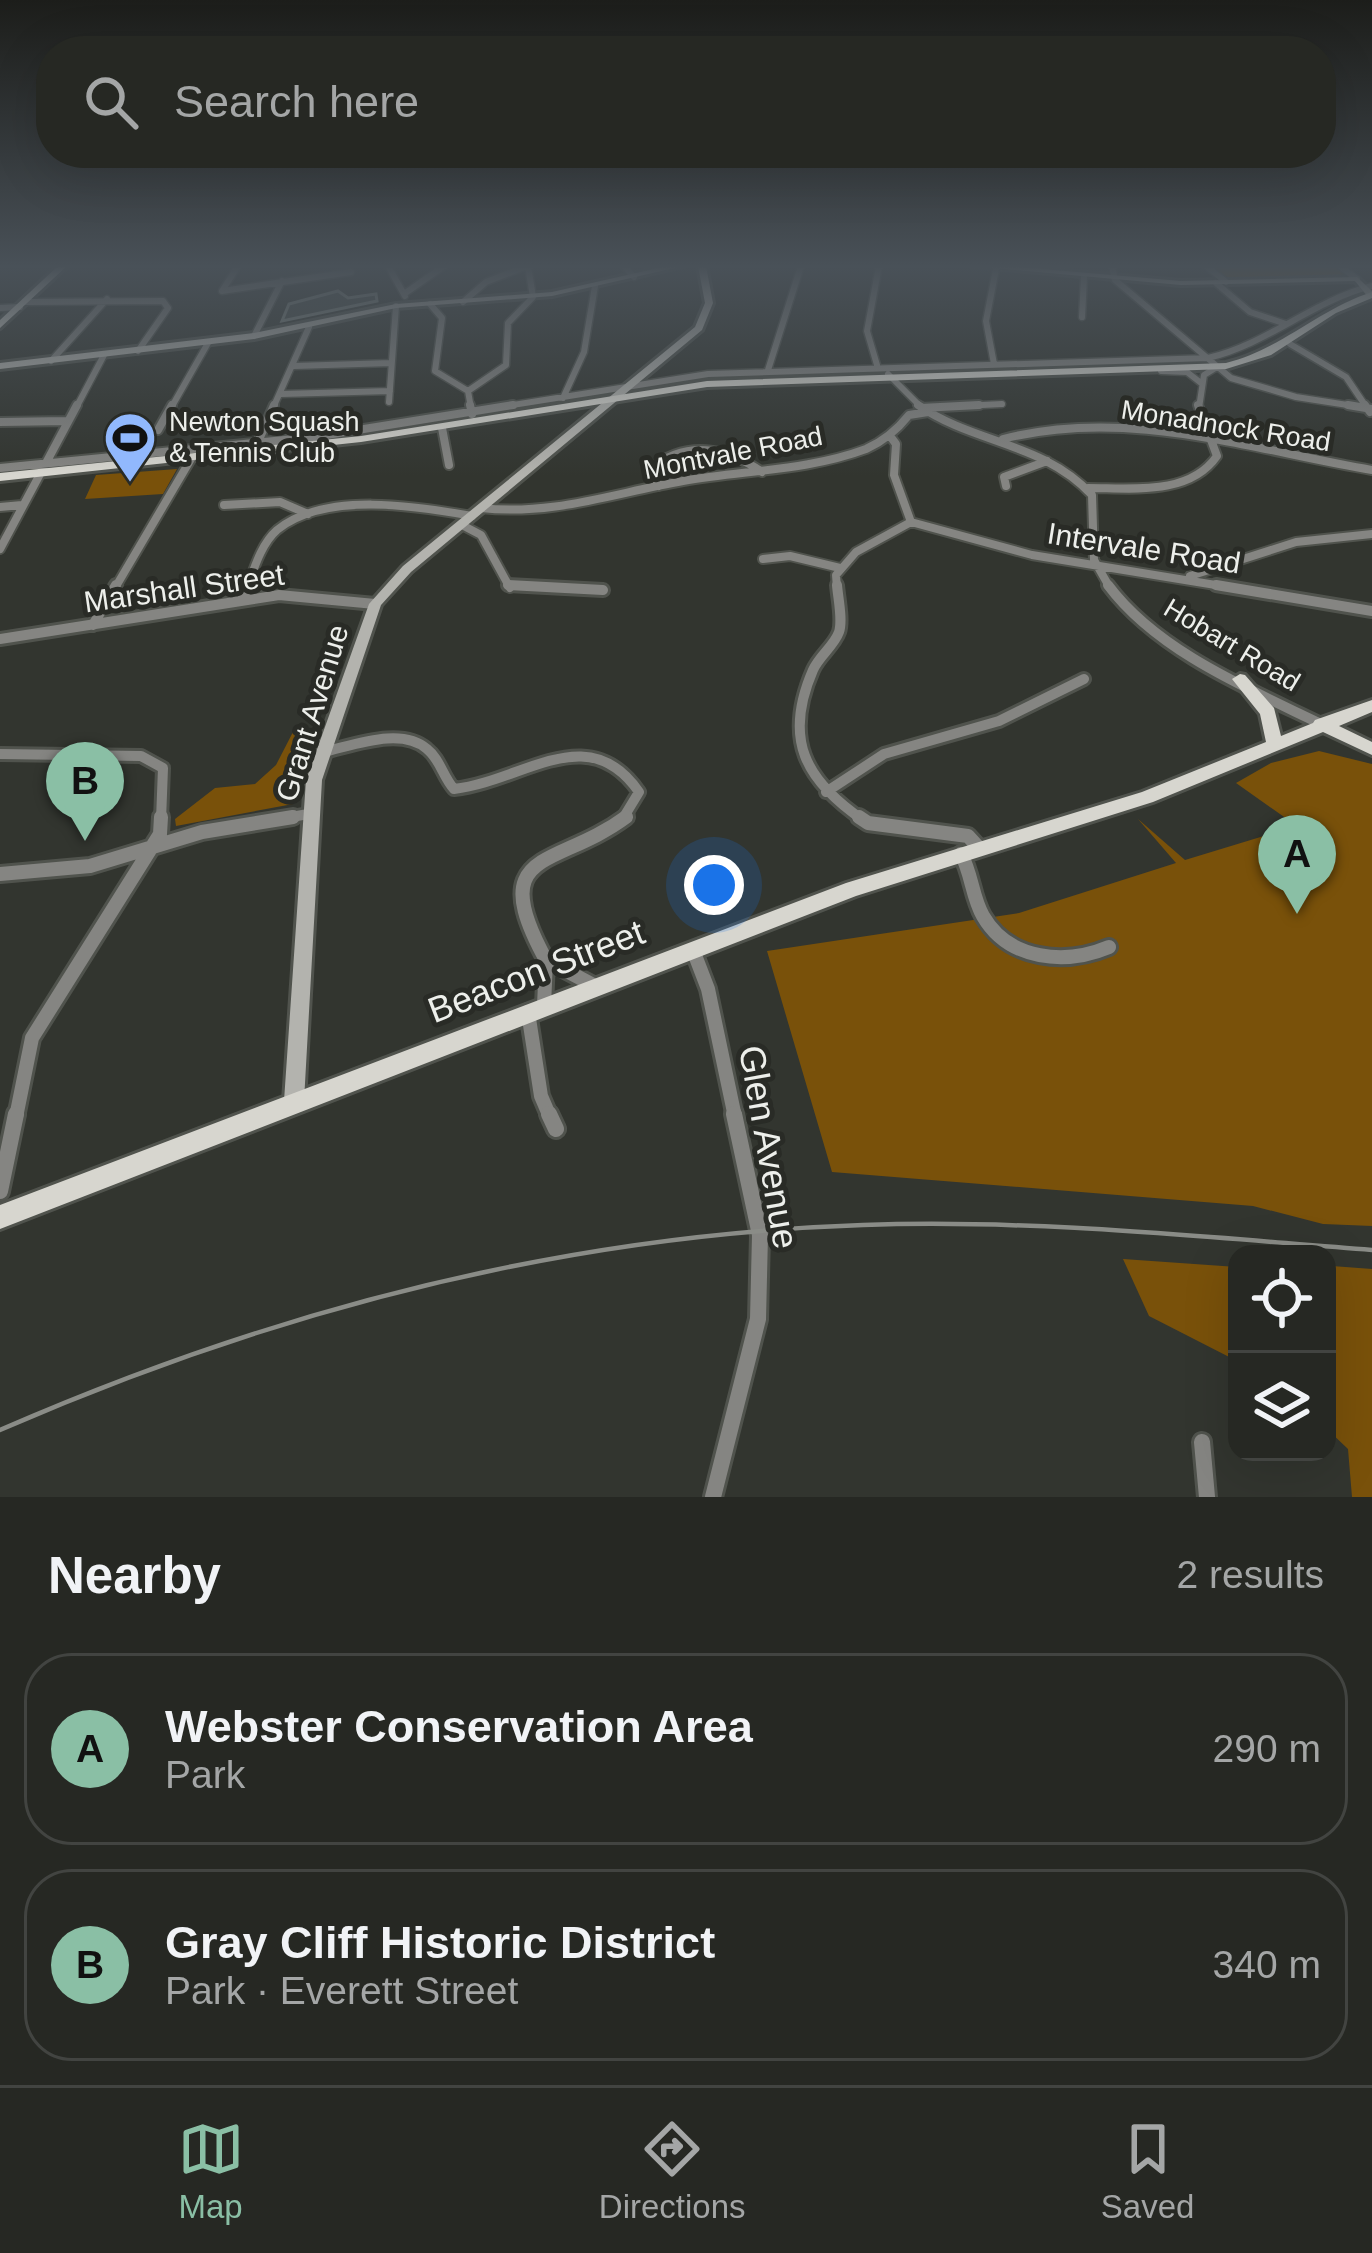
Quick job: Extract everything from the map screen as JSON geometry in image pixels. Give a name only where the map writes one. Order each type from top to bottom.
[{"type":"main road","points":[[0,472],[191,459],[442,428],[568,402],[714,383],[888,374],[1157,371],[1268,356],[1300,336]]},
{"type":"main road","points":[[568,402],[592,416]]},
{"type":"main road","points":[[1240,679],[1267,709],[1274,742]]},
{"type":"main road","points":[[1369,707],[1372,736]]},
{"type":"main road","name":"Beacon Street","points":[[0,1217],[595,986],[970,851],[1147,797],[1369,707]]},
{"type":"main road","points":[[1321,724],[1372,748]]},
{"type":"street","points":[[51,361],[73,336]]},
{"type":"street","points":[[138,351],[147,336]]},
{"type":"street","points":[[0,366],[254,336]]},
{"type":"street","points":[[41,469],[255,448],[306,336]]},
{"type":"street","points":[[389,402],[396,336]]},
{"type":"street","points":[[314,441],[473,418],[468,392],[435,371],[440,336]]},
{"type":"street","points":[[468,392],[503,369],[509,356],[508,336]]},
{"type":"street","points":[[568,402],[587,336]]},
{"type":"street","name":"Grant Avenue","points":[[294,1101],[308,814],[323,752],[374,604],[471,516],[687,336]]},
{"type":"street","points":[[768,370],[779,336]]},
{"type":"street","points":[[868,336],[877,365]]},
{"type":"street","points":[[987,336],[994,364]]},
{"type":"street","points":[[1181,336],[1213,363],[1254,386],[1371,411]]},
{"type":"street","points":[[568,402],[658,381],[768,370],[1213,363],[1268,336]]},
{"type":"street","points":[[158,430],[208,343]]},
{"type":"street","points":[[1290,344],[1346,377],[1371,411]]},
{"type":"street","points":[[0,549],[104,355]]},
{"type":"street","points":[[294,366],[391,363]]},
{"type":"street","points":[[1088,488],[1196,477],[1216,461],[1213,441],[1199,412],[1201,383],[1213,363]]},
{"type":"street","points":[[1157,371],[1185,372],[1201,383]]},
{"type":"street","points":[[644,374],[658,381]]},
{"type":"street","points":[[888,374],[909,415],[1001,404]]},
{"type":"street","points":[[281,394],[390,391]]},
{"type":"street","points":[[901,394],[925,410],[1050,460],[1088,488],[1095,505],[1094,566]]},
{"type":"street","name":"Montvale Road","points":[[224,505],[280,502],[308,514],[406,508],[471,516],[581,508],[659,486],[820,461],[902,430],[909,415]]},
{"type":"street","points":[[0,422],[67,421]]},
{"type":"street","points":[[442,428],[449,465]]},
{"type":"street","name":"Monadnock Road","points":[[1003,439],[1030,431],[1105,428],[1213,441],[1372,470]]},
{"type":"street","points":[[890,436],[896,444],[894,475],[910,522],[856,552],[833,583],[840,629],[810,676],[800,726],[802,757],[826,792],[868,823],[968,836],[984,919],[1011,944],[1061,959],[1082,958],[1109,947]]},
{"type":"street","points":[[659,486],[650,475],[654,465],[689,451],[731,452],[762,472]]},
{"type":"street","points":[[93,625],[191,459]]},
{"type":"street","points":[[1006,486],[1004,477],[1011,471],[1050,460]]},
{"type":"street","points":[[0,507],[22,505]]},
{"type":"street","points":[[242,600],[274,533],[308,514]]},
{"type":"street","points":[[471,516],[510,589],[603,590]]},
{"type":"street","name":"Intervale Road","points":[[910,522],[1094,566],[1187,577],[1372,611]]},
{"type":"street","points":[[1187,577],[1296,542],[1372,534]]},
{"type":"street","points":[[763,559],[785,556],[840,568]]},
{"type":"street","name":"Hobart Road","points":[[1094,566],[1118,597],[1158,630],[1321,724]]},
{"type":"street","name":"Marshall Street","points":[[0,640],[279,595],[374,604]]},
{"type":"street","points":[[826,792],[884,754],[999,722],[1084,679]]},
{"type":"street","points":[[323,752],[381,741],[416,743],[430,751],[454,789],[522,775],[578,754],[605,753],[622,761],[639,792],[635,806],[604,829],[542,860],[521,884],[523,923],[546,960],[595,986]]},
{"type":"street","points":[[0,754],[152,760],[164,768],[165,782],[160,834],[32,1038],[0,1191]]},
{"type":"street","points":[[0,874],[89,866],[149,846],[308,814]]},
{"type":"street","name":"Glen Avenue","points":[[692,950],[708,989],[760,1235],[758,1319],[712,1497]]},
{"type":"street","points":[[546,960],[536,1009],[542,1096],[556,1129]]},
{"type":"street","points":[[1202,1442],[1207,1497]]},
{"type":"shaded area","name":"Newton Squash & Tennis Club","points":[[177,469],[163,494],[85,499],[96,475]]},
{"type":"shaded area","points":[[318,730],[293,804],[176,826],[175,819],[215,788],[255,784],[276,765],[293,732]]},
{"type":"shaded area","points":[[1319,751],[1372,764],[1372,1226],[1323,1224],[1253,1206],[832,1172],[767,951],[1019,913],[1176,863],[1138,819],[1185,860],[1297,826],[1236,783],[1271,763]]},
{"type":"shaded area","points":[[1123,1259],[1228,1266],[1228,1356],[1149,1316]]},
{"type":"shaded area","points":[[1336,1266],[1372,1269],[1372,1497],[1352,1497],[1348,1449],[1336,1438]]},
{"type":"tram line","points":[[0,1430],[104,1387],[315,1315],[422,1286],[640,1244],[751,1232],[927,1224],[1118,1230],[1372,1250]]},
{"type":"place","name":"Newton Squash & Tennis Club","points":[[130,484]]},
{"type":"place","name":"Gray Cliff Historic District","points":[[85,841]]},
{"type":"place","name":"Webster Conservation Area","points":[[1297,914]]}]
